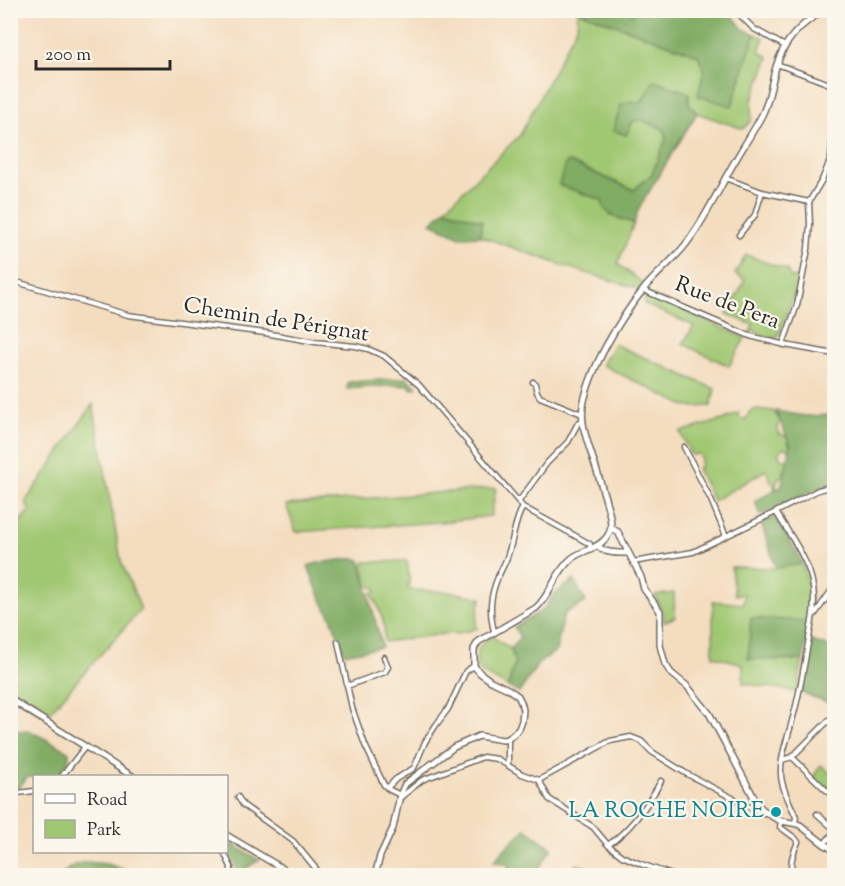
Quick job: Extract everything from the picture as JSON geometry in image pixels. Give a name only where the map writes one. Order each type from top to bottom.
[{"type":"street","points":[[735,10],[754,29],[785,46]]},
{"type":"street","points":[[375,876],[380,856],[393,828],[399,797],[405,784],[454,747],[480,736],[508,739],[519,729],[522,721],[522,702],[508,689],[480,673],[474,666],[474,649],[478,642],[494,631],[544,602],[565,564],[572,557],[598,546],[606,538],[611,528],[609,512],[583,417],[584,403],[591,379],[602,354],[643,290],[688,242],[704,219],[764,112],[777,64],[785,46],[804,23],[825,10]]},
{"type":"street","points":[[777,64],[832,85],[834,88]]},
{"type":"street","points":[[783,344],[797,305],[808,249],[809,202],[829,164],[834,115]]},
{"type":"street","points":[[725,178],[762,192],[809,202]]},
{"type":"street","points":[[739,234],[755,215],[762,192]]},
{"type":"street","name":"Chemin de Pérignat","points":[[10,280],[128,315],[355,346],[384,356],[419,385],[524,507],[590,544],[590,549]]},
{"type":"street","name":"Rue de Pera","points":[[643,290],[750,336],[834,354]]},
{"type":"street","points":[[533,382],[536,384],[540,397],[583,417]]},
{"type":"street","points":[[519,501],[547,463],[568,442],[583,417]]},
{"type":"street","points":[[684,447],[726,536]]},
{"type":"street","points":[[633,561],[693,552],[818,490],[834,486]]},
{"type":"street","points":[[494,631],[490,617],[493,596],[524,507]]},
{"type":"street","points":[[776,512],[809,570],[813,589],[814,614],[800,691],[782,760],[781,778],[796,818],[795,823]]},
{"type":"street","points":[[611,528],[618,532],[641,577],[644,589],[660,612],[660,645],[665,664],[671,673],[687,686],[708,713],[758,805],[766,813],[782,821],[795,823],[834,850]]},
{"type":"street","points":[[598,546],[613,553],[628,553]]},
{"type":"street","points":[[814,614],[834,587]]},
{"type":"street","points":[[338,642],[346,686],[365,745],[387,788],[399,797]]},
{"type":"street","points":[[346,686],[385,672],[388,667],[384,657]]},
{"type":"street","points":[[387,788],[396,779],[414,768],[425,742],[448,709],[466,671],[474,666]]},
{"type":"street","points":[[10,699],[129,775]]},
{"type":"street","points":[[782,760],[792,757],[834,715]]},
{"type":"street","points":[[539,780],[610,741],[631,737],[641,741],[652,752],[687,774],[761,813],[766,813]]},
{"type":"street","points":[[508,739],[508,765]]},
{"type":"street","points":[[64,775],[85,747]]},
{"type":"street","points":[[399,797],[422,780],[483,757],[496,759],[522,774],[539,780],[549,799],[593,827],[608,845],[622,856],[675,876]]},
{"type":"street","points":[[792,757],[834,796]]},
{"type":"street","points":[[608,845],[633,822],[661,781]]},
{"type":"street","points":[[10,794],[33,791]]},
{"type":"street","points":[[238,797],[243,805],[293,841],[322,876]]},
{"type":"street","points":[[817,814],[834,830],[824,844]]},
{"type":"street","points":[[782,821],[780,826],[798,842],[794,850],[791,871],[793,876]]},
{"type":"street","points":[[228,836],[294,876]]},
{"type":"street","points":[[224,853],[231,867],[230,876]]},
{"type":"green space","points":[[578,11],[698,55],[704,70],[732,105],[755,34],[764,38],[759,51],[769,57],[752,101],[751,121],[743,129],[697,113],[689,104],[641,103],[613,130],[626,135],[633,121],[642,120],[664,129],[666,139],[652,174],[634,190],[570,162],[559,185],[602,200],[611,216],[634,223],[618,264],[644,284],[639,289],[567,267],[480,236],[482,221],[445,209],[520,135],[577,26]]},
{"type":"green space","points":[[578,11],[625,11],[633,14],[635,11],[729,11],[743,29],[755,34],[732,106],[698,96],[704,70],[698,55]]},
{"type":"green space","points":[[654,80],[689,93],[689,104],[697,113],[639,208],[634,223],[609,213],[605,210],[602,200],[559,185],[565,164],[569,162],[634,190],[652,174],[666,139],[664,129],[642,120],[633,121],[626,135],[613,130],[621,105],[631,101],[641,103]]},
{"type":"green space","points":[[445,209],[482,221],[480,236],[460,237],[431,223]]},
{"type":"green space","points":[[746,255],[787,270],[791,278],[798,279],[785,322],[775,339],[758,334],[754,330],[750,333],[753,325],[727,314],[745,280],[735,274]]},
{"type":"green space","points":[[644,294],[745,338],[729,366],[683,344],[694,326],[644,304],[645,298],[642,296]]},
{"type":"green space","points":[[614,344],[715,389],[711,406],[683,405],[602,365]]},
{"type":"green space","points":[[407,378],[417,387],[412,389],[407,384],[347,389],[348,382]]},
{"type":"green space","points":[[93,404],[121,561],[141,609],[46,716],[11,694],[11,532],[29,511],[26,501]]},
{"type":"green space","points":[[757,409],[773,411],[781,422],[778,425],[778,433],[789,438],[788,442],[792,451],[784,447],[779,452],[781,458],[788,460],[784,476],[778,478],[777,489],[774,491],[774,484],[766,470],[713,501],[697,469],[700,467],[701,458],[699,454],[691,455],[680,432],[739,413],[741,419],[746,419],[750,411]]},
{"type":"green space","points":[[776,411],[805,416],[834,415],[834,483],[760,515],[755,501],[781,487],[791,446]]},
{"type":"green space","points":[[496,488],[491,516],[441,522],[296,532],[286,505]]},
{"type":"green space","points":[[775,517],[802,564],[776,568],[761,523]]},
{"type":"green space","points":[[355,558],[360,560],[382,647],[345,654],[308,566]]},
{"type":"green space","points":[[406,561],[408,587],[411,590],[452,592],[482,598],[478,608],[476,625],[478,628],[456,634],[385,642],[382,619],[371,593],[376,592],[375,588],[368,586],[363,565],[365,562]]},
{"type":"green space","points":[[802,564],[810,592],[809,621],[751,619],[748,659],[803,660],[797,692],[743,683],[743,664],[713,656],[713,601],[743,604],[744,594],[735,595],[731,567],[776,568]]},
{"type":"green space","points":[[574,580],[586,602],[564,614],[556,651],[538,664],[519,693],[508,687],[515,663],[511,649],[520,637],[514,627],[543,610],[555,593]]},
{"type":"green space","points":[[674,593],[675,617],[664,622],[663,613],[655,595]]},
{"type":"green space","points":[[751,618],[809,621],[803,660],[748,659]]},
{"type":"green space","points":[[491,636],[511,649],[515,663],[508,687],[484,674],[476,666],[479,648]]},
{"type":"green space","points":[[811,641],[834,648],[834,705],[802,693]]},
{"type":"green space","points":[[11,725],[23,733],[25,730],[30,731],[69,752],[66,766],[58,775],[27,777],[18,788],[11,791]]},
{"type":"green space","points":[[821,765],[834,777],[834,792],[813,777]]},
{"type":"green space","points":[[526,829],[552,848],[535,875],[506,875],[509,865],[494,861]]},
{"type":"green space","points":[[231,845],[259,860],[236,875],[235,865],[228,849]]},
{"type":"green space","points":[[86,862],[107,864],[143,875],[61,875],[72,866]]},
{"type":"green space","points":[[576,864],[610,875],[570,875]]},
{"type":"place","name":"LA ROCHE NOIRE","points":[[776,812]]}]
